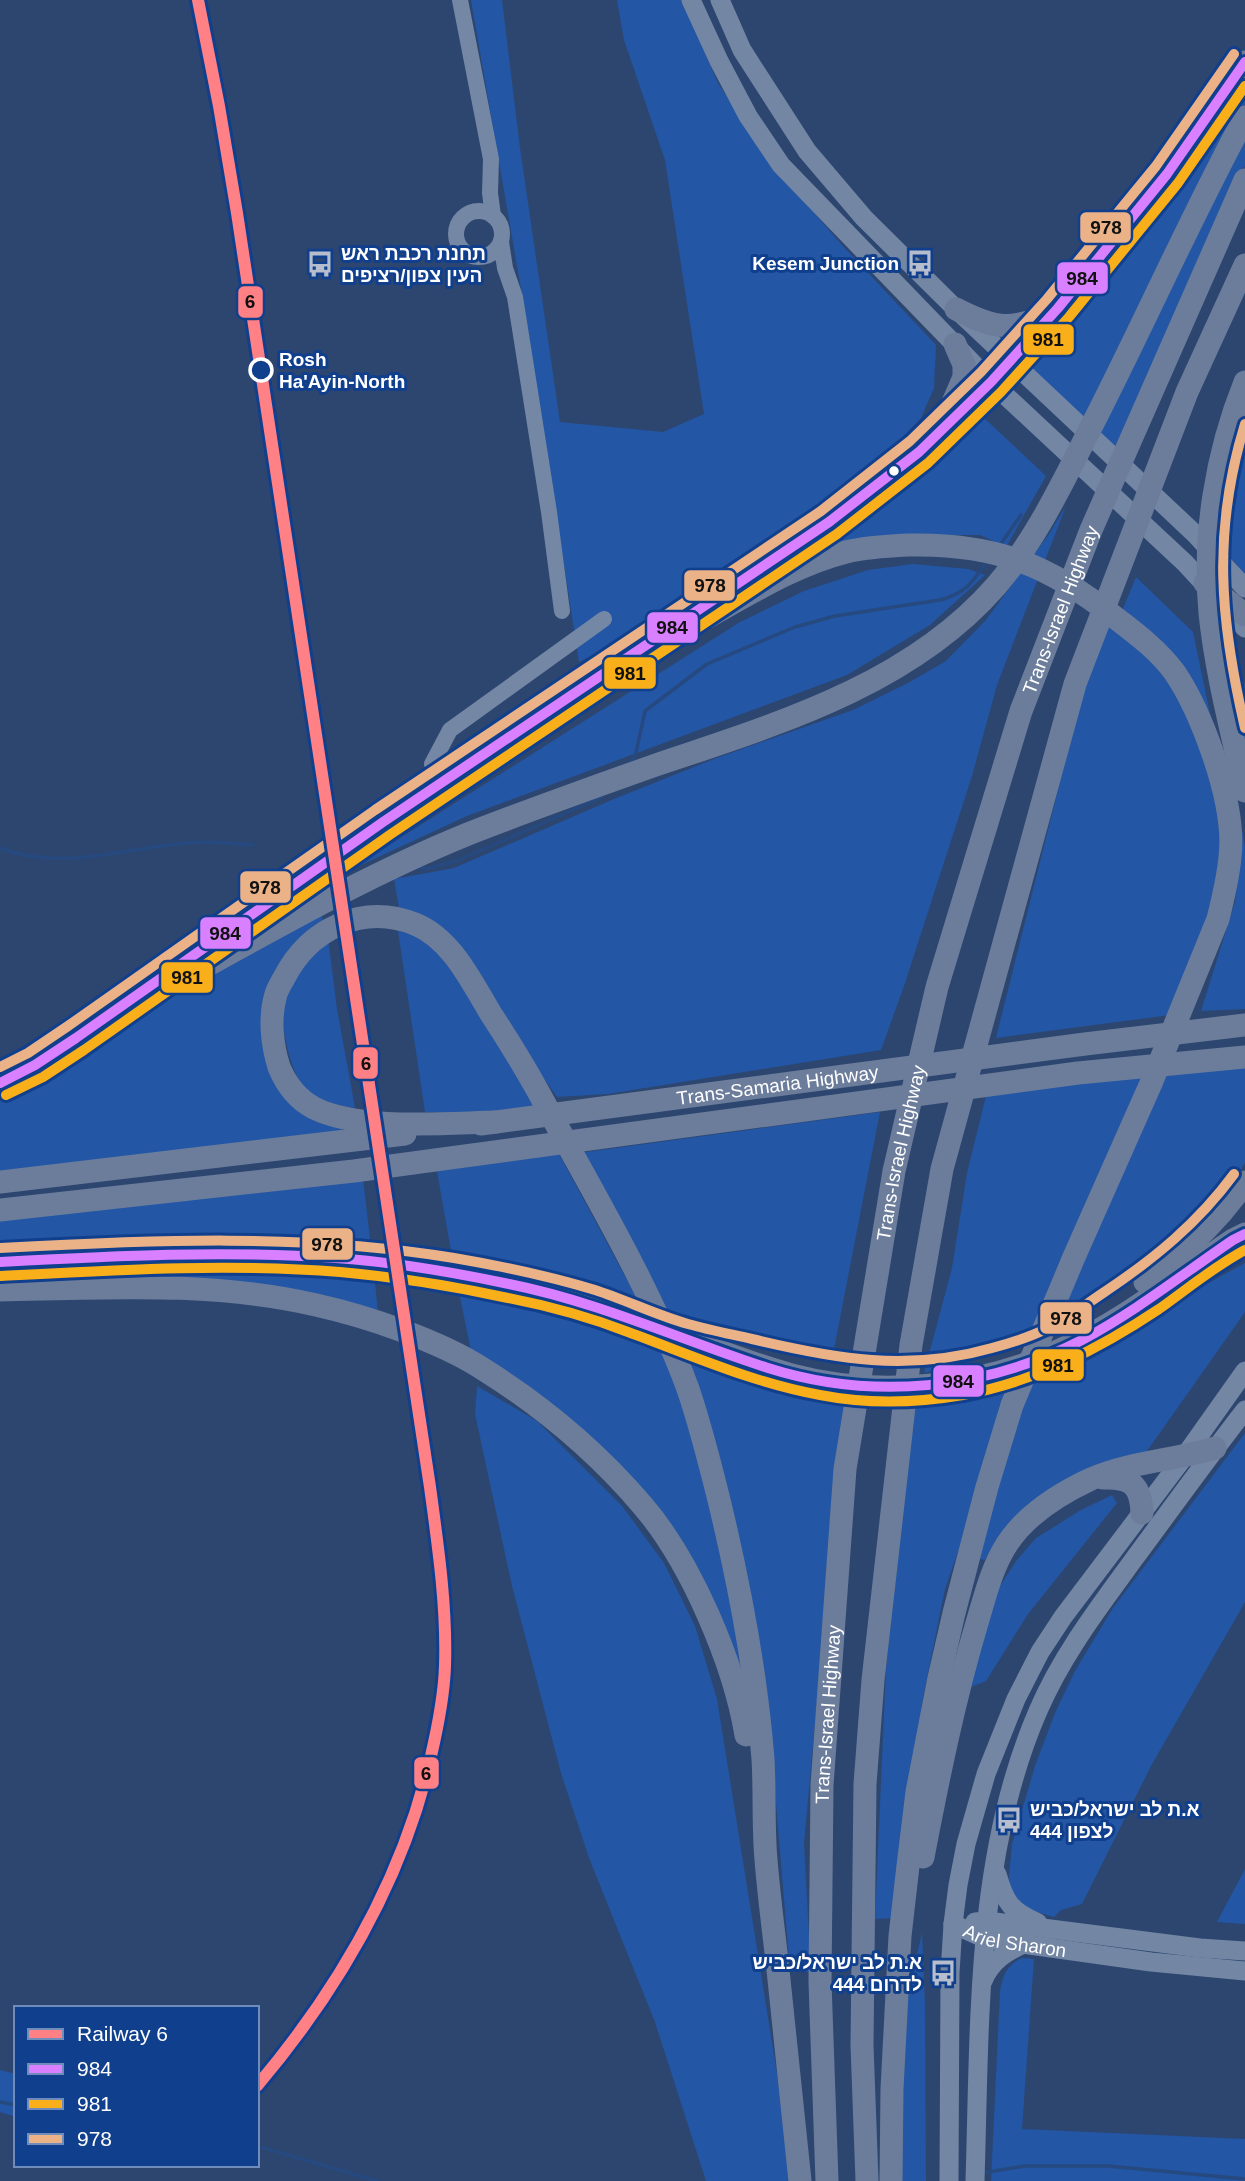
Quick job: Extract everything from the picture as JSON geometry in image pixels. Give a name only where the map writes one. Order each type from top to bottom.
[{"type":"highway","points":[[0,1083],[35,1065],[76,1038],[383,822],[579,689],[701,614],[829,523],[919,452],[992,382],[1052,314],[1167,174],[1245,62]]},
{"type":"highway","points":[[76,1038],[295,917],[412,858],[595,786],[699,751],[848,694],[906,662],[957,625],[996,586],[1029,543],[1116,379],[1147,309],[1245,117]]},
{"type":"highway","name":"Trans-Israel Highway","points":[[827,2181],[820,1982],[822,1785],[845,1469],[894,1171],[937,987],[1021,711],[1091,530],[1245,180]]},
{"type":"highway","name":"Trans-Israel Highway","points":[[867,2181],[862,2045],[865,1798],[873,1679],[911,1345],[942,1168],[1074,684],[1187,392],[1245,265]]},
{"type":"highway","points":[[956,309],[983,323],[999,327],[1028,323],[1052,314]]},
{"type":"highway","points":[[940,431],[964,377],[964,365],[955,344]]},
{"type":"highway","points":[[1245,382],[1224,442],[1215,491],[1208,571],[1214,646],[1245,791]]},
{"type":"highway","points":[[701,614],[789,573],[847,551],[931,544],[973,548],[1000,554],[1045,571],[1073,585],[1134,632],[1157,652],[1174,672],[1192,701],[1219,772],[1228,816],[1231,856],[1218,919],[1012,1405],[987,1488],[939,1678],[918,1792],[900,1936],[890,2139],[891,2181]]},
{"type":"highway","points":[[1205,583],[1242,607]]},
{"type":"highway","points":[[350,1129],[294,1094],[283,1076],[274,1051],[272,1023],[276,994],[293,961],[315,938],[335,925],[366,918],[387,917],[414,924],[432,933],[450,951],[524,1066],[645,1293],[689,1392],[709,1462],[745,1616],[763,1760],[766,1859]]},
{"type":"highway","name":"Trans-Samaria Highway","points":[[350,1129],[394,1123],[435,1126],[487,1123],[1245,1025]]},
{"type":"highway","name":"Trans-Samaria Highway","points":[[0,1210],[355,1171],[1078,1073],[1245,1057]]},
{"type":"highway","points":[[0,1182],[350,1129]]},
{"type":"highway","points":[[1117,1310],[1177,1258],[1226,1210],[1245,1182]]},
{"type":"highway","points":[[0,1262],[213,1253],[371,1261],[461,1275],[541,1291],[606,1308],[781,1372],[821,1381],[875,1387],[921,1386],[988,1375],[1059,1351],[1117,1310],[1245,1234]]},
{"type":"highway","points":[[1208,1257],[1245,1241]]},
{"type":"highway","points":[[0,1290],[226,1290],[316,1305],[380,1324],[439,1346],[487,1372],[567,1430],[644,1507],[670,1544],[712,1626],[741,1706],[766,1859],[800,2181]]},
{"type":"highway","points":[[896,2023],[915,1899],[940,1770],[989,1582],[1008,1543],[1031,1518],[1057,1498],[1089,1480],[1123,1468],[1184,1457],[1215,1448]]},
{"type":"highway","points":[[1089,1480],[1118,1478],[1132,1484],[1140,1495],[1142,1513]]},
{"type":"main road","points":[[691,0],[748,116],[781,165],[992,382],[1205,583]]},
{"type":"main road","points":[[720,0],[742,50],[807,151],[864,218],[956,309],[1185,525],[1242,607]]},
{"type":"main road","points":[[949,2181],[950,1973],[953,1924],[958,1885],[973,1816],[986,1774],[1016,1699],[1040,1652],[1245,1371]]},
{"type":"main road","points":[[975,2181],[987,1930],[998,1837],[1015,1773],[1038,1711],[1081,1632],[1245,1410]]},
{"type":"main road","points":[[994,1862],[1006,1901],[1020,1915],[1048,1928]]},
{"type":"main road","name":"Ariel Sharon","points":[[953,1924],[987,1930],[1026,1943],[1151,1962],[1245,1971]]},
{"type":"main road","name":"Ariel Sharon","points":[[987,1930],[1048,1928],[1200,1948],[1245,1951]]},
{"type":"main road","points":[[983,1982],[993,1964],[1026,1943]]},
{"type":"street","points":[[460,0],[491,159],[490,193],[494,216],[501,228],[505,268],[515,297],[562,611]]},
{"type":"street","points":[[490,193],[477,211],[462,218],[456,228],[456,236],[462,250],[468,255],[482,257],[505,268]]},
{"type":"street","points":[[477,211],[494,216]]},
{"type":"street","points":[[482,257],[494,252],[501,242]]},
{"type":"street","points":[[432,764],[450,730],[604,619]]},
{"type":"shaded area","points":[[471,0],[502,0],[520,148],[560,422],[663,432],[704,414],[665,160],[624,40],[617,0],[682,0],[718,83],[765,155],[841,244],[936,345],[934,388],[921,418],[864,478],[678,612],[579,662],[525,312]]},
{"type":"shaded area","points":[[1245,78],[1245,166],[1116,452],[1024,365],[1129,236]]},
{"type":"shaded area","points":[[978,412],[1046,476],[1006,547],[980,535],[934,535],[735,592]]},
{"type":"shaded area","points":[[1245,414],[1245,576],[1219,542],[1235,441]]},
{"type":"shaded area","points":[[1066,506],[997,685],[972,776],[881,1050],[608,1094],[557,1097],[508,1028],[399,908],[394,879],[454,868],[714,759],[853,710],[908,683],[946,661],[986,620],[1049,534]]},
{"type":"shaded area","points":[[913,564],[968,569],[985,575],[930,625],[847,675],[467,816],[348,871],[740,622],[804,591],[868,570]]},
{"type":"shaded area","points":[[1136,577],[1193,632],[1214,733],[1183,667],[1123,609]]},
{"type":"shaded area","points":[[1106,623],[1143,651],[1170,685],[1211,769],[1220,847],[1217,875],[1204,931],[1170,1015],[996,1038],[1085,682]]},
{"type":"shaded area","points":[[1228,653],[1245,685],[1245,758],[1231,682]]},
{"type":"shaded area","points":[[1242,831],[1245,846],[1245,1009],[1201,1011],[1235,902]]},
{"type":"shaded area","points":[[317,885],[323,922],[292,946],[277,971],[268,1060],[345,1126],[337,1134],[0,1177],[0,1096],[15,1089]]},
{"type":"shaded area","points":[[398,931],[417,935],[438,954],[455,975],[538,1105],[482,1112],[425,1112]]},
{"type":"shaded area","points":[[328,938],[337,1009],[355,1108],[325,1101],[309,1092],[297,1075],[285,1035],[285,1000],[303,967]]},
{"type":"shaded area","points":[[1245,1067],[1245,1163],[1221,1199],[1162,1254],[1105,1297],[1068,1320],[1064,1303],[1166,1071]]},
{"type":"shaded area","points":[[1147,1072],[1026,1342],[988,1356],[924,1373],[952,1268],[967,1173],[986,1096]]},
{"type":"shaded area","points":[[880,1112],[833,1354],[797,1351],[665,1318],[579,1153]]},
{"type":"shaded area","points":[[559,1154],[646,1315],[453,1262],[437,1171]]},
{"type":"shaded area","points":[[363,1178],[371,1248],[333,1251],[0,1255],[0,1218]]},
{"type":"shaded area","points":[[190,1261],[374,1271],[378,1314],[0,1282],[0,1273]]},
{"type":"shaded area","points":[[1245,1263],[1245,1312],[1140,1461],[1001,1537],[985,1560],[976,1558],[1031,1381],[1124,1334],[1161,1309]]},
{"type":"shaded area","points":[[457,1282],[590,1317],[657,1339],[675,1384],[706,1481],[748,1672],[737,1674],[674,1535],[471,1351]]},
{"type":"shaded area","points":[[680,1348],[802,1388],[834,1397],[848,1397],[832,1538],[804,1844],[811,1972],[790,1971],[770,1731]]},
{"type":"shaded area","points":[[1019,1378],[945,1589],[923,1698],[894,1918],[875,1919],[886,1669],[915,1398]]},
{"type":"shaded area","points":[[477,1386],[537,1421],[622,1506],[664,1563],[695,1626],[717,1699],[780,2092],[790,2181],[706,2181],[655,2022],[589,1858],[561,1773],[512,1586],[475,1414]]},
{"type":"shaded area","points":[[1245,1433],[1245,1602],[1151,1766],[1082,1904],[1061,1910],[1054,1917],[1025,1909],[1008,1886],[1012,1844],[1035,1766],[1055,1713],[1075,1671],[1113,1608]]},
{"type":"shaded area","points":[[1112,1495],[1117,1503],[1028,1614],[986,1681],[971,1687],[994,1595],[1017,1560],[1036,1538],[1081,1510]]},
{"type":"shaded area","points":[[1245,1869],[1245,1924],[1217,1922]]},
{"type":"shaded area","points":[[922,1933],[926,2181],[900,2181],[902,2072],[909,1988]]},
{"type":"shaded area","points":[[1022,1958],[1034,1959],[1022,2129],[1245,2139],[1245,2181],[991,2181],[1000,1991],[1006,1971]]},
{"type":"shaded area","points":[[0,2070],[14,2074],[14,2116],[0,2112]]},
{"type":"waterway","points":[[1000,545],[1021,515]]},
{"type":"waterway","points":[[629,764],[635,757],[645,711],[707,664],[795,627],[835,616],[949,597],[969,585],[989,559]]},
{"type":"waterway","points":[[414,867],[426,869],[459,860],[600,798],[603,794]]},
{"type":"waterway","points":[[0,848],[25,855],[76,858],[179,844],[210,842],[253,845]]},
{"type":"waterway","points":[[0,2102],[14,2105]]},
{"type":"waterway","points":[[259,2147],[377,2181]]},
{"type":"waterway","points":[[983,2173],[1024,2166],[1108,2166],[1245,2179]]},
{"type":"rail line","name":"6","points":[[198,0],[237,213],[430,1487],[445,1621],[445,1666],[436,1734],[419,1802],[403,1846],[385,1889],[340,1972],[287,2049],[259,2084]]},
{"type":"transit line","name":"978","points":[[0,1067],[28,1053],[68,1026],[375,810],[821,511],[910,441],[981,372],[1047,299],[1156,166],[1234,54]]},
{"type":"transit line","name":"984","points":[[0,1083],[35,1065],[76,1038],[383,822],[829,522],[919,452],[991,382],[1058,308],[1167,174],[1245,62]]},
{"type":"transit line","name":"981","points":[[6,1095],[43,1077],[84,1050],[391,834],[837,534],[928,463],[1001,392],[1069,317],[1178,183],[1245,86]]},
{"type":"transit line","name":"978","points":[[1245,424],[1234,463],[1228,502],[1223,576],[1230,650],[1245,728]]},
{"type":"transit line","name":"978","points":[[0,1248],[227,1241],[398,1250],[472,1261],[560,1280],[688,1324],[783,1346],[872,1360],[931,1360],[1006,1344],[1062,1320],[1122,1280],[1174,1239],[1206,1208],[1234,1174]]},
{"type":"transit line","name":"984","points":[[0,1262],[252,1254],[336,1258],[401,1265],[509,1284],[575,1301],[768,1368],[807,1378],[847,1385],[887,1387],[967,1380],[1045,1357],[1082,1340],[1121,1317],[1245,1234]]},
{"type":"transit line","name":"981","points":[[1,1276],[171,1268],[256,1268],[340,1272],[404,1279],[569,1312],[746,1376],[795,1390],[855,1400],[909,1401],[945,1398],[990,1389],[1016,1382],[1066,1362],[1136,1324],[1245,1250]]},
{"type":"place","name":"Kesem Junction","points":[[920,263]]},
{"type":"place","name":"תחנת רכבת ראש העין צפון/רציפים","points":[[320,264]]},
{"type":"place","name":"Rosh Ha'Ayin-North","points":[[261,370]]},
{"type":"place","name":"א.ת לב ישראל/כביש 444 לצפון","points":[[1009,1820]]},
{"type":"place","name":"א.ת לב ישראל/כביש 444 לדרום","points":[[943,1973]]}]
